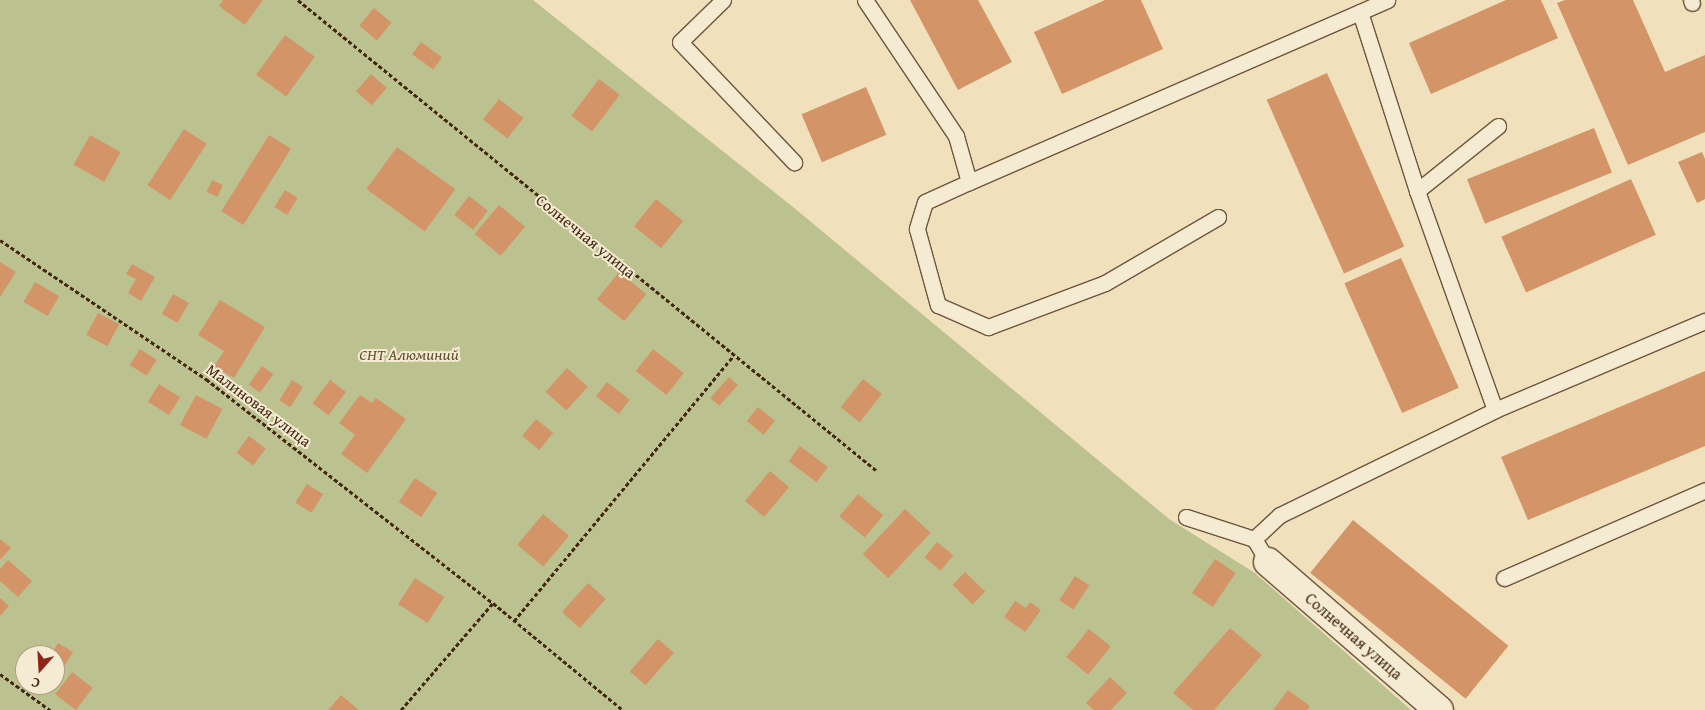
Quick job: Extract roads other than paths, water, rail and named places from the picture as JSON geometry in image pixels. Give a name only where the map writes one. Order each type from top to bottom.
[{"type":"street","name":"Солнечная улица","points":[[1268,562],[1439,710]]},
{"type":"lane","points":[[723,0],[680,42],[794,162]]},
{"type":"lane","points":[[865,0],[956,136],[969,182]]},
{"type":"lane","points":[[1218,217],[1105,283],[988,327],[938,305],[917,229],[924,202],[1387,0]]},
{"type":"lane","points":[[1360,12],[1417,191],[1496,410]]},
{"type":"lane","points":[[1417,191],[1498,126]]},
{"type":"lane","points":[[1254,539],[1280,515],[1496,410],[1705,321]]},
{"type":"lane","points":[[1504,578],[1705,490]]},
{"type":"lane","points":[[1186,517],[1254,539],[1268,562]]},
{"type":"park label","name":"СНТ Алюминий","points":[[409,354]]}]
